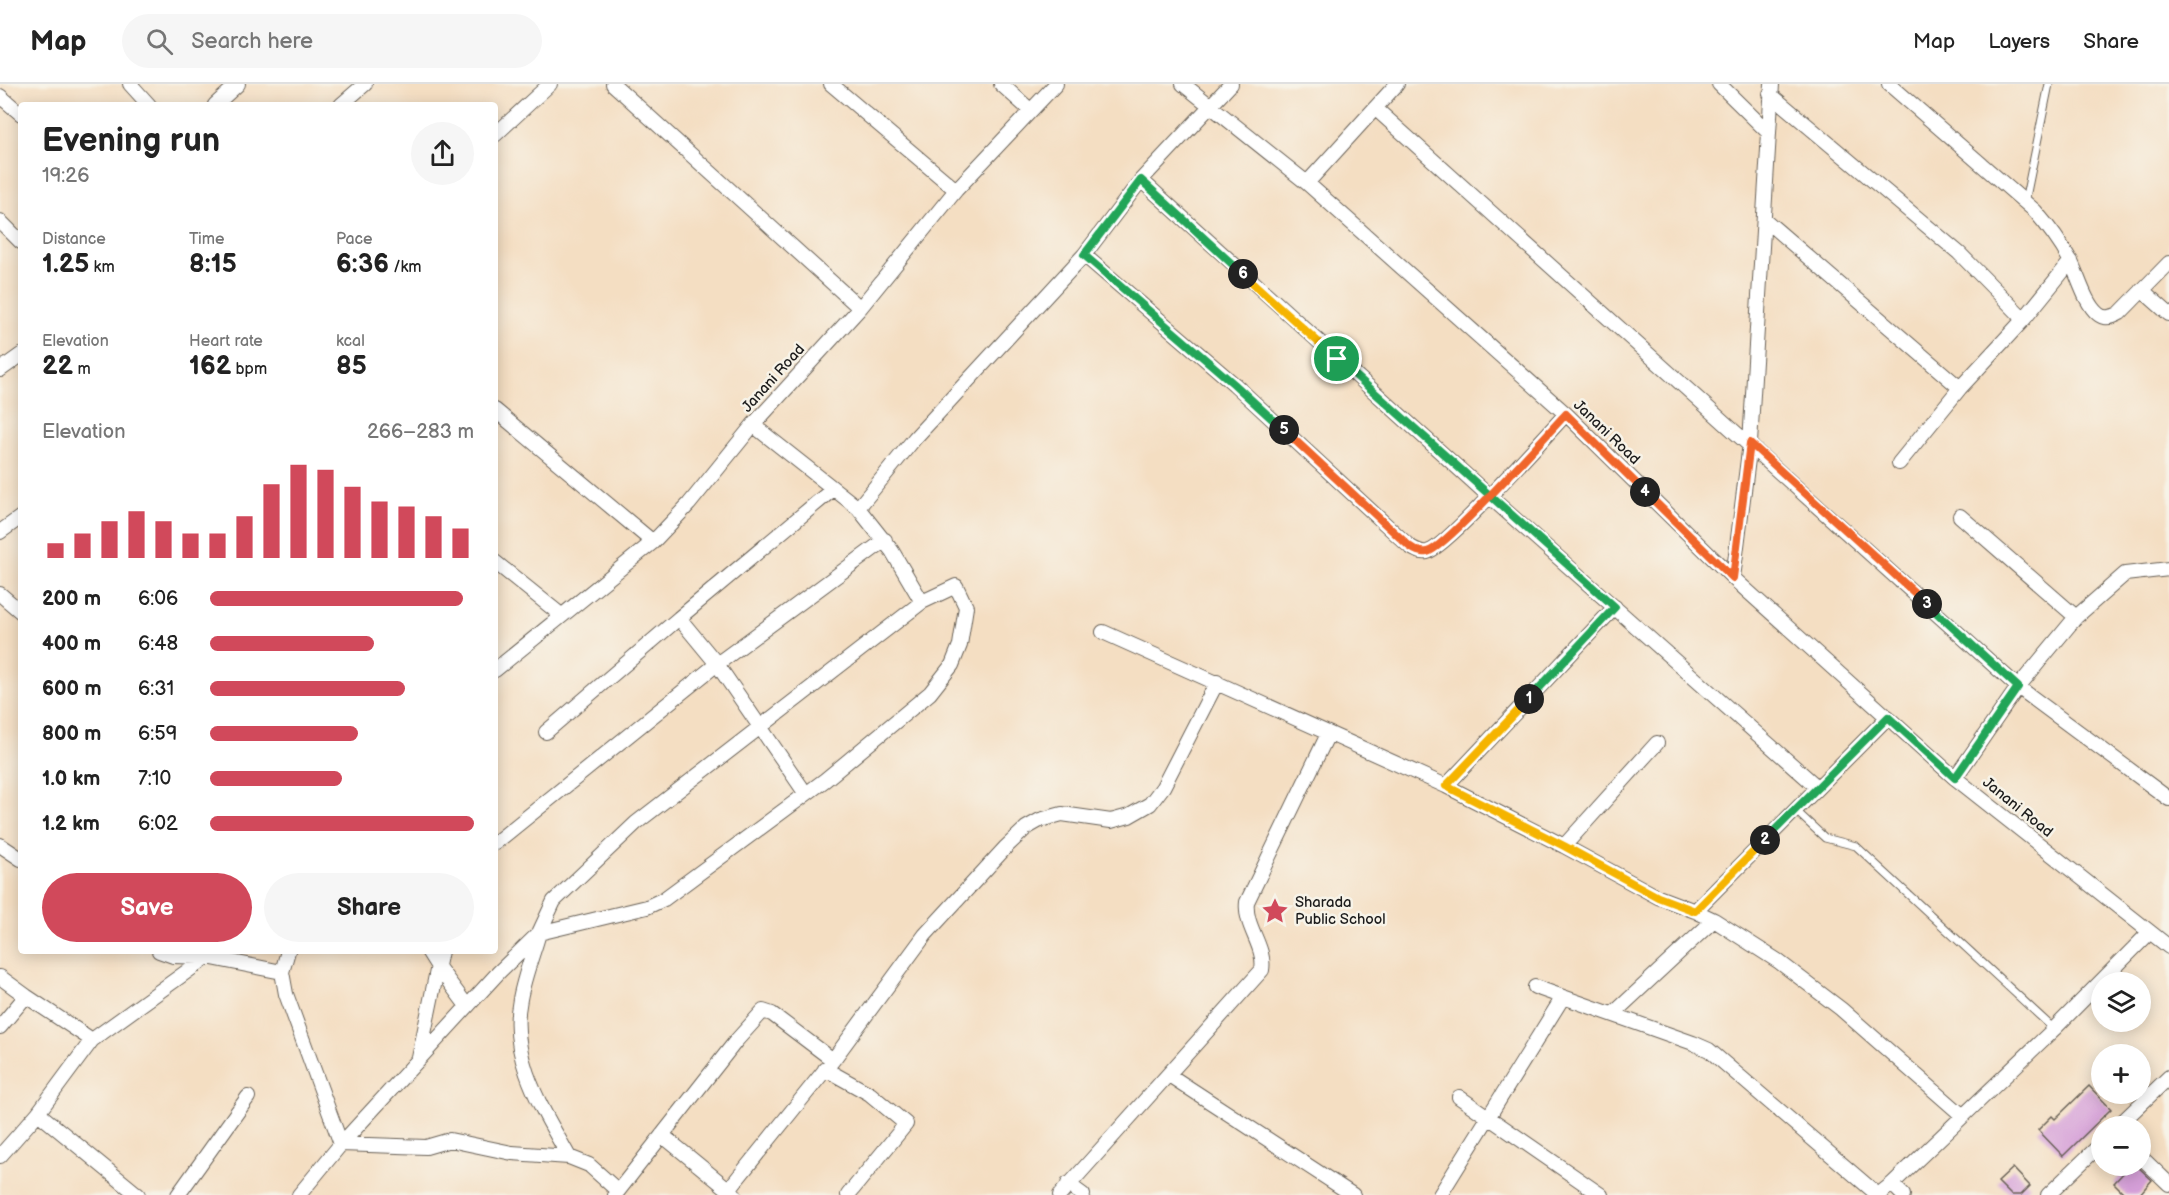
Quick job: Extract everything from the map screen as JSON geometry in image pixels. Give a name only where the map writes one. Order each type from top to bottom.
[{"type":"street","points":[[130,84],[146,102]]},
{"type":"street","points":[[218,102],[238,84]]},
{"type":"street","points":[[344,102],[365,84]]},
{"type":"street","points":[[498,132],[550,84]]},
{"type":"street","points":[[613,84],[860,308]]},
{"type":"street","points":[[831,84],[956,190]]},
{"type":"street","points":[[1001,84],[1030,110]]},
{"type":"street","name":"Janani Road","points":[[498,664],[653,542],[689,504],[753,425],[860,308],[956,190],[1056,84]]},
{"type":"street","name":"Janani Road","points":[[1183,84],[1307,183],[1566,414],[1733,578],[1955,778],[2169,947]]},
{"type":"street","points":[[858,508],[915,438],[1084,255],[1141,180],[1231,84]]},
{"type":"street","points":[[1307,183],[1397,84]]},
{"type":"street","points":[[1719,84],[1768,133]]},
{"type":"street","points":[[1889,84],[2025,202],[2052,230],[2071,261],[2091,306],[2103,317],[2112,317],[2120,313],[2169,263]]},
{"type":"street","points":[[1733,578],[1750,443],[1771,89]]},
{"type":"street","points":[[1771,89],[1959,253],[2024,319]]},
{"type":"street","points":[[0,96],[18,111]]},
{"type":"street","points":[[1374,108],[1750,443],[2018,687],[2169,799]]},
{"type":"street","points":[[1141,180],[1489,496],[1817,787]]},
{"type":"street","points":[[1765,220],[1960,388]]},
{"type":"street","points":[[0,222],[18,239]]},
{"type":"street","points":[[1084,255],[1234,384],[1418,552],[1428,552],[1440,545],[1566,414]]},
{"type":"street","points":[[1899,463],[1960,388],[2024,319],[2071,261]]},
{"type":"street","points":[[2142,290],[2169,314]]},
{"type":"street","points":[[2,365],[18,357]]},
{"type":"street","points":[[498,413],[653,542]]},
{"type":"street","points":[[753,425],[802,462],[832,490],[858,508],[885,540],[922,602]]},
{"type":"street","points":[[546,732],[832,490]]},
{"type":"street","points":[[1960,516],[2076,616]]},
{"type":"street","points":[[0,532],[18,519]]},
{"type":"street","points":[[498,841],[717,663],[885,540]]},
{"type":"street","points":[[498,564],[561,615]]},
{"type":"street","points":[[1955,778],[2018,687],[2076,616],[2126,574],[2169,569]]},
{"type":"street","points":[[299,1195],[341,1144],[467,1006],[539,933],[647,907],[664,899],[806,794],[930,693],[952,665],[960,645],[966,607],[956,586],[922,602],[636,823],[554,901],[539,933],[520,1000],[517,1042],[530,1084],[568,1157]]},
{"type":"street","points":[[0,594],[18,609]]},
{"type":"street","points":[[1446,786],[1615,607]]},
{"type":"street","points":[[679,618],[717,663],[806,794]]},
{"type":"street","points":[[1103,632],[1446,786],[1658,897],[1714,920],[1778,961],[1841,1009],[1962,1116]]},
{"type":"street","points":[[662,1135],[732,1192],[925,935],[1005,847],[1026,828],[1040,820],[1062,814],[1111,821],[1129,816],[1150,804],[1163,787],[1217,682]]},
{"type":"street","points":[[1695,911],[1888,717]]},
{"type":"street","points":[[1083,1195],[1064,1190],[1262,970],[1262,954],[1248,922],[1247,902],[1328,734]]},
{"type":"street","points":[[1564,846],[1657,743]]},
{"type":"street","points":[[0,845],[18,857]]},
{"type":"street","points":[[1613,1014],[1714,920]]},
{"type":"street","points":[[1535,987],[1709,1050],[1878,1195],[2054,1029],[2149,933]]},
{"type":"street","points":[[167,954],[173,956],[209,954],[282,972]]},
{"type":"street","points":[[0,1156],[38,1113],[92,1040],[209,954]]},
{"type":"street","points":[[287,954],[282,972],[286,994],[341,1144]]},
{"type":"street","points":[[430,954],[467,1006]]},
{"type":"street","points":[[418,1060],[440,954]]},
{"type":"street","points":[[0,977],[92,1040]]},
{"type":"street","points":[[0,1027],[26,996]]},
{"type":"street","points":[[1440,1195],[1563,997]]},
{"type":"street","points":[[341,1144],[426,1147],[450,1140],[512,1153],[568,1157],[590,1165],[616,1193],[736,1041],[763,1011],[772,1014],[829,1064],[906,1124],[849,1195]]},
{"type":"street","points":[[1169,1075],[1353,1195]]},
{"type":"street","points":[[2129,1116],[2169,1078]]},
{"type":"street","points":[[178,1195],[248,1097]]},
{"type":"street","points":[[1459,1097],[1600,1195]]},
{"type":"street","points":[[38,1113],[138,1195]]},
{"type":"street","points":[[2051,1194],[2091,1154]]},
{"type":"street","points":[[2151,1167],[2169,1184]]},
{"type":"street","points":[[1892,1184],[1903,1195]]},
{"type":"lane","points":[[2025,202],[2049,84]]},
{"type":"lane","points":[[1795,810],[1825,838],[1856,846],[2054,1029]]},
{"type":"building","points":[[2089,1086],[2091,1104],[2106,1104],[2111,1109],[2104,1116],[2091,1116],[2091,1129],[2063,1156],[2038,1130],[2052,1116],[2055,1119]]},
{"type":"building","points":[[2013,1168],[2030,1186],[2021,1195],[2011,1195],[1998,1182]]},
{"type":"building","points":[[2121,1176],[2148,1176],[2152,1180],[2139,1195],[2126,1195],[2114,1183]]},
{"type":"place","name":"Sharada Public School","points":[[1275,911]]},
{"type":"route","points":[[1337,359],[1141,180],[1084,255],[1234,384],[1418,552],[1428,552],[1440,545],[1489,496],[1566,414],[1733,578],[1750,443],[2018,687],[1955,778],[1888,717],[1695,911],[1658,897],[1446,786],[1615,607],[1489,496],[1337,359]]}]
